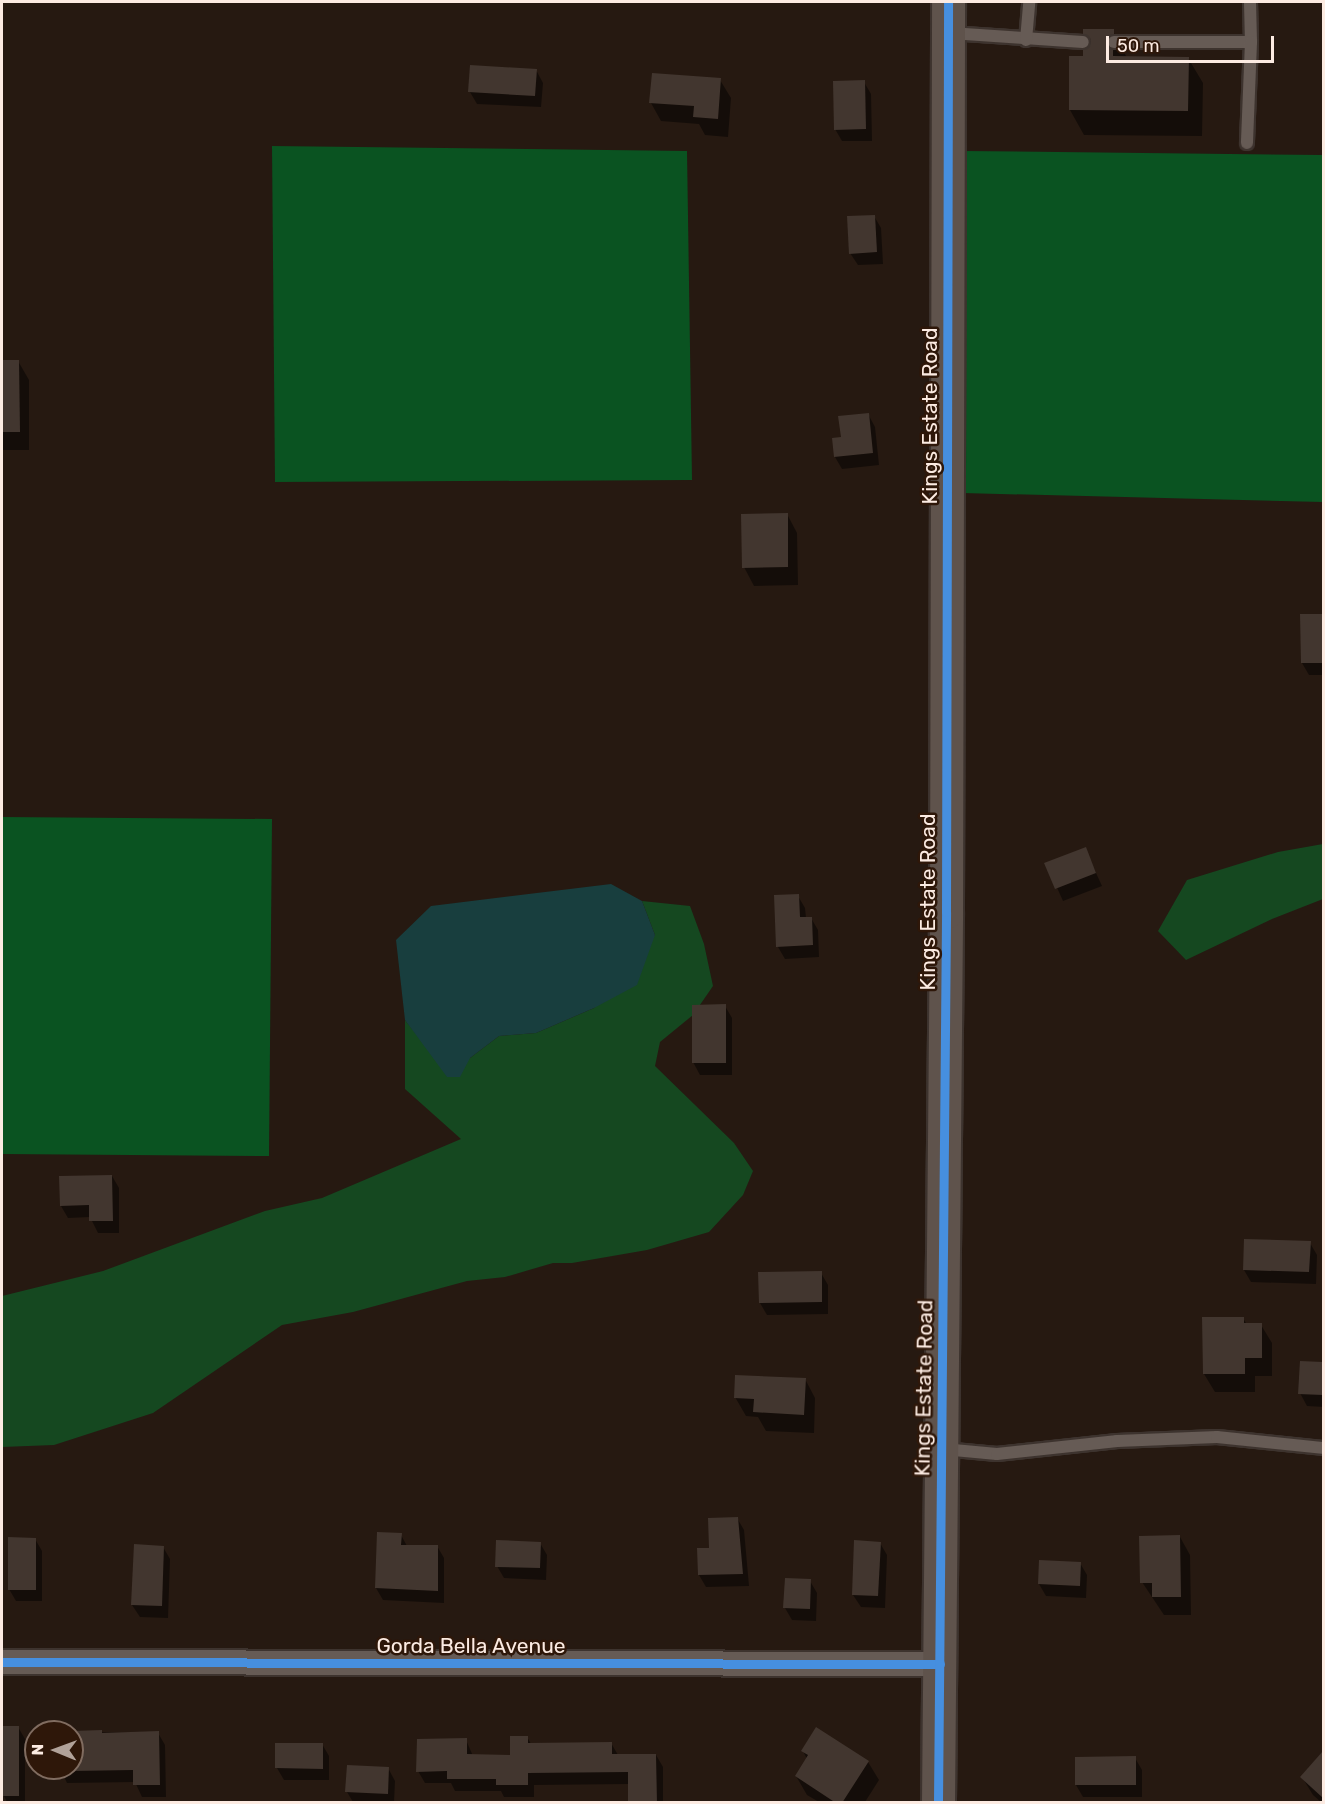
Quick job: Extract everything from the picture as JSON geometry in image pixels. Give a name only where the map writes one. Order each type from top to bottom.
[{"type":"street","name":"Kings Estate Road","points":[[938,1803],[949,471],[948,17]]},
{"type":"street","name":"Gorda Bella Avenue","points":[[2,1662],[940,1664]]},
{"type":"lane","points":[[1026,40],[1029,2]]},
{"type":"lane","points":[[1247,143],[1251,42],[1250,2]]},
{"type":"lane","points":[[948,17],[1026,40],[1083,42]]},
{"type":"lane","points":[[1114,42],[1251,42]]},
{"type":"lane","points":[[941,1449],[998,1454],[1117,1441],[1217,1437],[1323,1448]]},
{"type":"green space","points":[[272,146],[687,151],[692,480],[275,482]]},
{"type":"green space","points":[[962,151],[1323,155],[1323,502],[962,493]]},
{"type":"green space","points":[[2,817],[272,819],[269,1156],[2,1154]]},
{"type":"green space","points":[[1323,844],[1323,899],[1272,919],[1186,960],[1158,931],[1187,880],[1278,852]]},
{"type":"green space","points":[[642,901],[690,906],[704,944],[713,986],[693,1015],[660,1042],[655,1066],[734,1143],[753,1171],[743,1195],[709,1232],[647,1250],[572,1263],[553,1263],[505,1277],[467,1281],[353,1312],[282,1325],[153,1413],[54,1445],[2,1447],[2,1296],[103,1271],[265,1211],[322,1198],[461,1139],[405,1089],[405,1020],[424,1044],[470,1058],[499,1036],[536,1033],[594,1008],[655,935]]},
{"type":"water","points":[[611,884],[642,901],[655,935],[637,985],[594,1008],[536,1033],[499,1036],[470,1058],[460,1077],[447,1077],[405,1020],[396,940],[431,906]]},
{"type":"building","points":[[1083,29],[1114,29],[1114,34],[1106,41],[1107,47],[1113,50],[1113,56],[1189,57],[1188,111],[1069,110],[1069,56],[1083,56],[1083,50],[1091,43],[1090,38],[1083,34]]},
{"type":"building","points":[[470,65],[537,69],[535,96],[468,92]]},
{"type":"building","points":[[652,73],[721,78],[718,119],[693,117],[694,106],[649,103]]},
{"type":"building","points":[[865,80],[866,129],[834,130],[833,81]]},
{"type":"building","points":[[875,215],[877,252],[849,254],[847,216]]},
{"type":"building","points":[[2,360],[19,360],[20,432],[2,432]]},
{"type":"building","points":[[869,413],[873,453],[834,457],[832,438],[841,437],[838,416]]},
{"type":"building","points":[[788,513],[788,567],[742,568],[741,514]]},
{"type":"building","points":[[1300,614],[1323,614],[1323,663],[1301,663]]},
{"type":"building","points":[[1086,847],[1096,873],[1055,889],[1044,863]]},
{"type":"building","points":[[799,894],[800,917],[812,917],[813,945],[776,947],[774,895]]},
{"type":"building","points":[[726,1004],[726,1063],[692,1063],[692,1005]]},
{"type":"building","points":[[112,1175],[113,1221],[89,1221],[89,1205],[60,1206],[59,1176]]},
{"type":"building","points":[[1244,1239],[1311,1241],[1309,1272],[1243,1270]]},
{"type":"building","points":[[822,1271],[822,1302],[759,1303],[758,1272]]},
{"type":"building","points":[[1202,1317],[1244,1317],[1244,1323],[1262,1323],[1262,1358],[1245,1358],[1245,1374],[1203,1374]]},
{"type":"building","points":[[1300,1361],[1323,1362],[1323,1395],[1298,1394]]},
{"type":"building","points":[[735,1375],[806,1378],[804,1415],[753,1412],[754,1399],[734,1398]]},
{"type":"building","points":[[738,1517],[743,1574],[698,1575],[697,1548],[709,1548],[708,1518]]},
{"type":"building","points":[[377,1532],[402,1533],[401,1545],[438,1545],[438,1591],[375,1588]]},
{"type":"building","points":[[1180,1535],[1181,1597],[1152,1597],[1152,1583],[1140,1583],[1139,1536]]},
{"type":"building","points":[[8,1537],[36,1538],[36,1590],[8,1590]]},
{"type":"building","points":[[496,1540],[541,1542],[540,1568],[495,1567]]},
{"type":"building","points":[[854,1540],[881,1542],[878,1596],[852,1595]]},
{"type":"building","points":[[134,1544],[164,1546],[162,1606],[131,1605]]},
{"type":"building","points":[[1039,1560],[1081,1562],[1080,1586],[1038,1584]]},
{"type":"building","points":[[785,1578],[811,1579],[810,1609],[783,1608]]},
{"type":"building","points":[[2,1726],[19,1726],[19,1796],[2,1796]]},
{"type":"building","points":[[816,1727],[869,1761],[842,1803],[836,1803],[795,1776],[808,1755],[801,1751]]},
{"type":"building","points":[[102,1730],[102,1733],[159,1731],[160,1785],[133,1785],[133,1770],[84,1771],[84,1731]]},
{"type":"building","points":[[510,1736],[528,1736],[528,1743],[612,1742],[612,1754],[656,1754],[657,1803],[628,1803],[628,1772],[528,1773],[528,1785],[496,1785],[496,1779],[447,1779],[447,1771],[416,1772],[417,1739],[467,1738],[467,1754],[510,1755]]},
{"type":"building","points":[[275,1743],[323,1743],[323,1769],[275,1768]]},
{"type":"building","points":[[1323,1751],[1323,1798],[1300,1777]]},
{"type":"building","points":[[1136,1756],[1136,1785],[1075,1785],[1075,1757]]},
{"type":"building","points":[[347,1765],[389,1767],[388,1794],[345,1792]]},
{"type":"cycle path","points":[[938,1802],[946,912],[948,2]]},
{"type":"cycle path","points":[[2,1662],[940,1664]]}]
